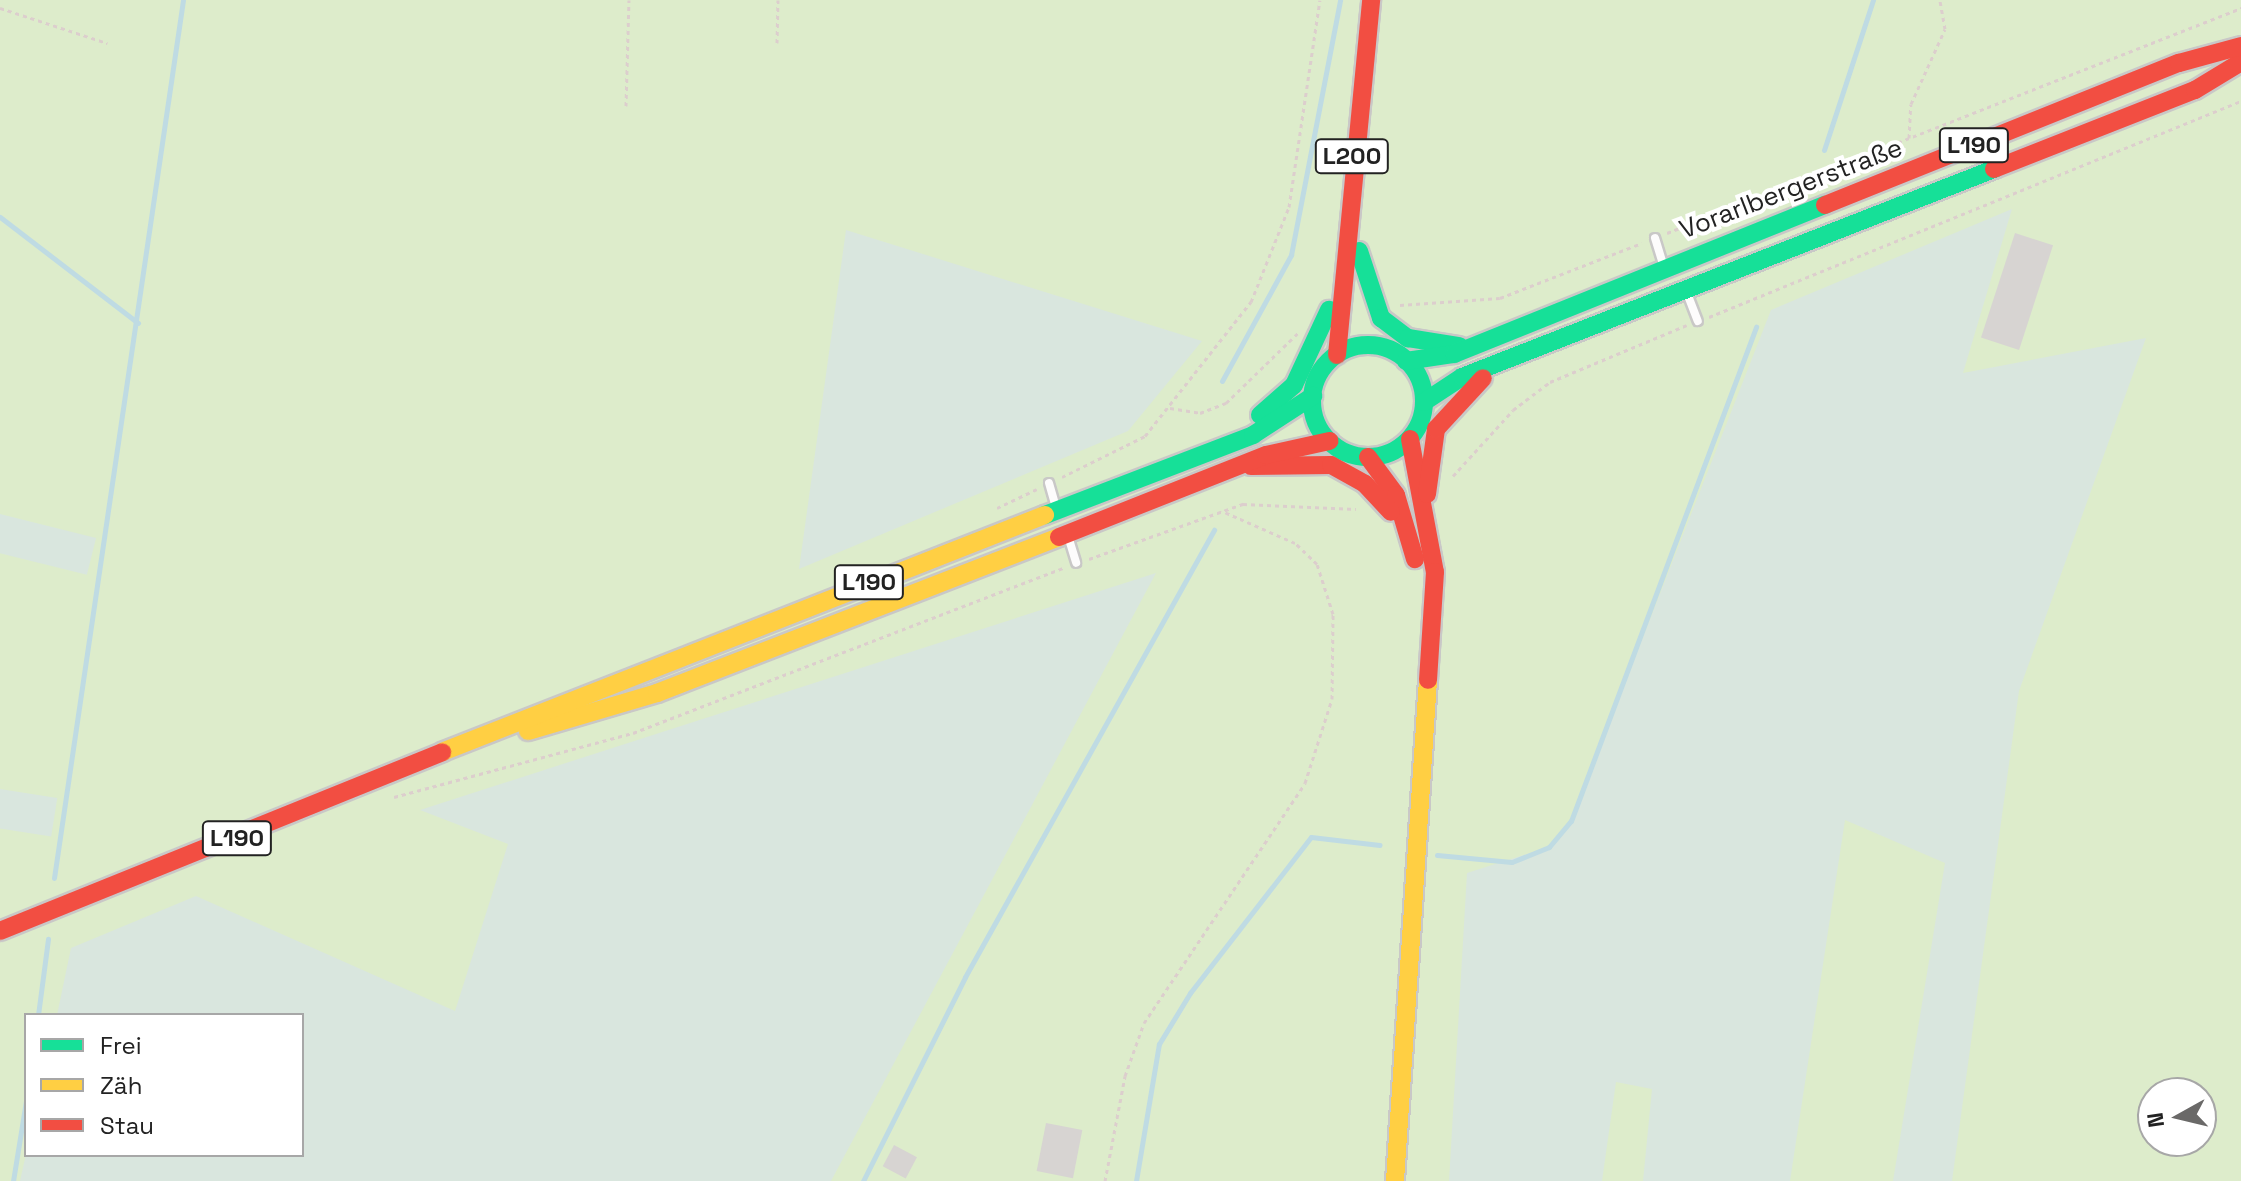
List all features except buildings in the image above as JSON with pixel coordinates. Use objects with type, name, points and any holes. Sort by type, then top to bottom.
[{"type":"main road","name":"L200","points":[[1337,355],[1348,283],[1348,218],[1371,0]]},
{"type":"main road","name":"Vorarlbergerstraße","points":[[1406,361],[1441,359],[1463,347],[1664,267],[2241,46]]},
{"type":"main road","name":"L190","points":[[1424,402],[1462,377],[1488,373],[2195,90],[2241,62]]},
{"type":"main road","points":[[1348,218],[1381,318],[1408,338],[1463,347]]},
{"type":"main road","points":[[1232,438],[1294,385],[1320,342],[1336,240],[1348,218]]},
{"type":"main road","name":"L200","points":[[1348,283],[1363,327],[1383,346]]},
{"type":"main road","points":[[1337,355],[1383,346],[1406,361],[1424,402],[1410,439],[1435,572],[1433,644],[1395,1181]]},
{"type":"main road","name":"L190","points":[[0,931],[474,744],[1232,438],[1269,428],[1313,396],[1337,355]]},
{"type":"main road","points":[[1424,506],[1436,429],[1488,373]]},
{"type":"main road","points":[[1313,396],[1329,441],[1368,457],[1396,495],[1414,548],[1412,690],[1375,1181]]},
{"type":"main road","points":[[1368,457],[1410,439]]},
{"type":"main road","name":"L190","points":[[474,744],[657,693],[1251,466],[1279,450],[1329,441]]},
{"type":"main road","points":[[1251,466],[1312,463],[1348,472],[1389,509],[1414,548]]},
{"type":"main road","name":"L190","points":[[1068,536],[1074,518],[1119,500],[1134,477]]},
{"type":"lane","points":[[1650,308],[1664,267],[1655,238]]},
{"type":"lane","points":[[1687,293],[1698,321]]},
{"type":"lane","points":[[1049,483],[1056,508]]},
{"type":"lane","points":[[1068,536],[1076,563]]},
{"type":"path","points":[[626,106],[629,0]]},
{"type":"path","points":[[777,43],[778,0]]},
{"type":"path","points":[[1307,325],[1226,403],[1200,413],[1169,407],[1251,302],[1281,242],[1320,0]]},
{"type":"path","points":[[1909,138],[1911,104],[1945,29],[1940,0]]},
{"type":"path","points":[[0,8],[107,43]]},
{"type":"path","points":[[1385,304],[1500,298],[2241,8]]},
{"type":"path","points":[[1447,481],[1550,382],[2241,101]]},
{"type":"path","points":[[387,799],[633,733],[1076,563],[1222,511],[1265,502],[1369,509]]},
{"type":"path","points":[[1105,1181],[1125,1076],[1144,1023],[1305,783],[1332,699],[1333,614],[1317,564],[1295,543],[1222,511]]},
{"type":"green space","points":[[0,0],[2241,0],[2241,1181],[0,1181]]},
{"type":"shaded area","points":[[2012,209],[1963,373],[2146,338],[2019,691],[1952,1181],[1893,1181],[1945,863],[1845,820],[1790,1181],[1643,1181],[1652,1089],[1616,1082],[1602,1181],[1449,1181],[1467,873],[1549,847],[1571,821],[1771,310]]},
{"type":"shaded area","points":[[846,230],[1202,341],[1128,431],[799,569]]},
{"type":"shaded area","points":[[0,514],[96,538],[87,575],[0,553]]},
{"type":"shaded area","points":[[1156,573],[831,1181],[20,1181],[25,1157],[304,1157],[304,1013],[57,1013],[71,948],[196,896],[455,1011],[508,844],[420,810]]},
{"type":"shaded area","points":[[0,789],[57,798],[51,837],[0,828]]},
{"type":"waterway","points":[[54,878],[183,0]]},
{"type":"waterway","points":[[1222,381],[1291,255],[1340,0]]},
{"type":"waterway","points":[[1824,150],[1873,0]]},
{"type":"waterway","points":[[0,217],[138,323]]},
{"type":"waterway","points":[[1437,855],[1512,862],[1549,847],[1571,821],[1756,327]]},
{"type":"waterway","points":[[863,1181],[965,977],[1214,530]]},
{"type":"waterway","points":[[1136,1181],[1159,1044],[1190,993],[1311,837],[1380,845]]},
{"type":"waterway","points":[[38,1013],[48,939]]},
{"type":"waterway","points":[[13,1181],[24,1113]]},
{"type":"traffic: fast","points":[[1424,402],[1462,377],[1994,169]]},
{"type":"traffic: fast","points":[[1406,361],[1454,354],[1825,205]]},
{"type":"traffic: fast","points":[[1359,251],[1381,318],[1408,338],[1459,346]]},
{"type":"traffic: fast","points":[[1260,415],[1294,385],[1329,310]]},
{"type":"traffic: fast","points":[[1368,345],[1389,349],[1407,362],[1420,380],[1424,401],[1420,422],[1407,440],[1389,453],[1368,457],[1347,453],[1329,440],[1316,422],[1312,401],[1316,380],[1329,362],[1347,349],[1368,345]]},
{"type":"traffic: fast","points":[[1045,515],[1253,435],[1313,396]]},
{"type":"traffic: slow","points":[[442,752],[1045,515]]},
{"type":"traffic: slow","points":[[528,731],[657,693],[1059,537]]},
{"type":"traffic: slow","points":[[1395,1181],[1428,680]]},
{"type":"traffic: jam","points":[[1337,355],[1371,0]]},
{"type":"traffic: jam","points":[[1825,205],[2179,63],[2241,46]]},
{"type":"traffic: jam","points":[[1994,169],[2195,90],[2241,62]]},
{"type":"traffic: jam","points":[[1427,494],[1436,429],[1483,378]]},
{"type":"traffic: jam","points":[[1410,439],[1435,572],[1428,680]]},
{"type":"traffic: jam","points":[[1059,537],[1266,455],[1329,441]]},
{"type":"traffic: jam","points":[[1368,457],[1396,495],[1415,559]]},
{"type":"traffic: jam","points":[[1251,466],[1331,465],[1365,484],[1391,512]]},
{"type":"traffic: jam","points":[[0,931],[442,752]]}]
